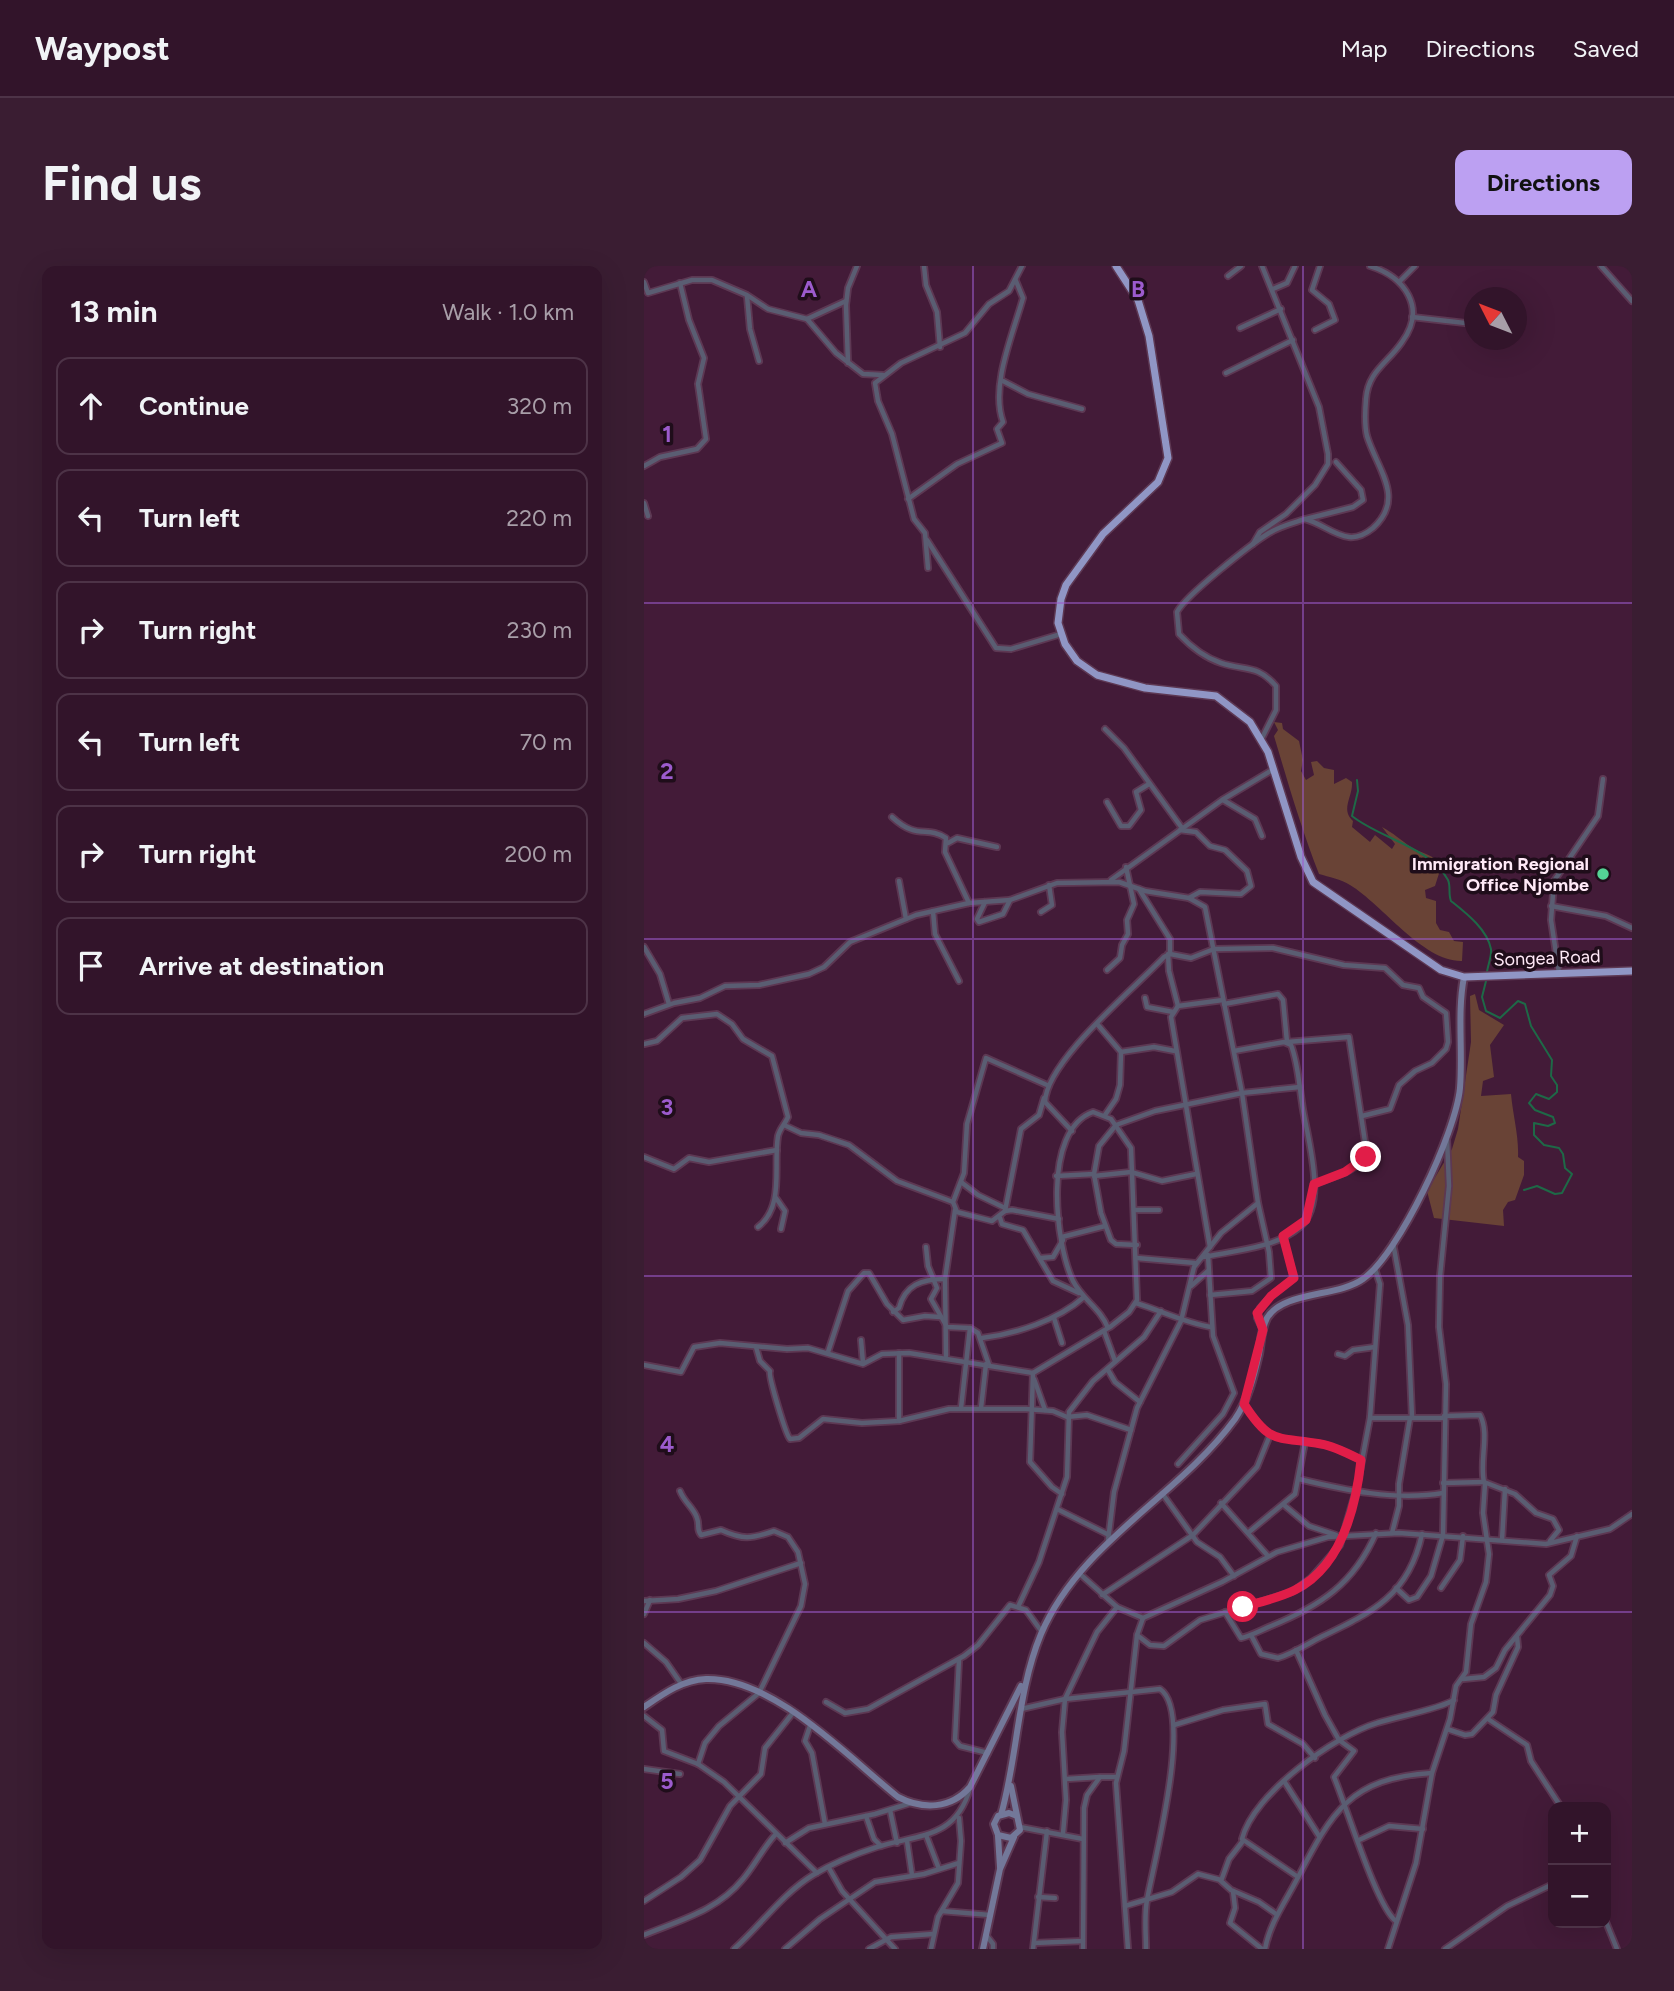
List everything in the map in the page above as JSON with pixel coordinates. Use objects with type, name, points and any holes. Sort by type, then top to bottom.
[{"type":"highway","points":[[1116,266],[1138,300],[1149,335],[1166,430],[1168,458],[1165,471],[1150,492],[1103,534],[1074,572],[1060,600],[1058,623],[1061,634],[1077,661],[1097,675],[1145,688],[1216,696],[1250,722],[1262,738],[1301,857],[1317,887],[1441,970],[1464,977]]},
{"type":"highway","name":"Songea Road","points":[[1464,977],[1632,971]]},
{"type":"main road","points":[[644,1707],[673,1687],[705,1679],[740,1683],[759,1692],[810,1726],[898,1797],[911,1803],[941,1805],[957,1799],[970,1787],[1025,1678],[1042,1632],[1080,1574],[1108,1538],[1162,1492],[1221,1435],[1244,1404],[1268,1318],[1282,1306],[1341,1291],[1363,1280],[1375,1269],[1393,1243],[1447,1139],[1460,1089],[1464,977]]},
{"type":"main road","points":[[1000,1868],[995,1824],[1010,1784],[1025,1678]]},
{"type":"main road","points":[[983,1949],[1000,1868],[1020,1827],[1010,1784]]},
{"type":"main road","points":[[1000,1815],[1009,1813],[1017,1816]]},
{"type":"main road","points":[[998,1835],[1005,1839],[1014,1837]]},
{"type":"street","points":[[848,364],[845,344],[846,301],[858,266]]},
{"type":"street","points":[[925,266],[923,272],[937,312],[940,347]]},
{"type":"street","points":[[1022,266],[1009,291],[989,304],[975,325],[940,347],[901,363],[884,375],[875,388],[892,434],[914,519],[996,648],[1011,649],[1061,634]]},
{"type":"street","points":[[1230,266],[1234,271]]},
{"type":"street","points":[[1228,276],[1241,266]]},
{"type":"street","points":[[1253,545],[1260,532],[1291,511],[1315,485],[1328,464],[1319,407],[1262,266]]},
{"type":"street","points":[[1273,289],[1287,283],[1295,266]]},
{"type":"street","points":[[1315,330],[1335,320],[1329,304],[1312,290],[1320,266]]},
{"type":"street","points":[[1305,519],[1344,536],[1356,537],[1374,527],[1387,510],[1390,494],[1367,434],[1366,397],[1371,378],[1404,341],[1412,317],[1410,297],[1400,281],[1370,266]]},
{"type":"street","points":[[1400,281],[1415,266]]},
{"type":"street","points":[[1601,266],[1632,301]]},
{"type":"street","points":[[644,282],[648,293],[680,283],[707,279],[747,295],[768,309],[807,319],[822,339],[848,364],[864,375],[884,375]]},
{"type":"street","points":[[908,499],[957,464],[1002,443],[997,429],[1003,422],[998,406],[1013,324],[1023,298],[1015,280]]},
{"type":"street","points":[[644,466],[660,457],[696,449],[706,439],[698,384],[705,358],[689,320],[680,283]]},
{"type":"street","points":[[747,295],[750,329],[759,361]]},
{"type":"street","points":[[807,319],[846,301]]},
{"type":"street","points":[[1240,328],[1281,309]]},
{"type":"street","points":[[1412,317],[1464,323]]},
{"type":"street","points":[[1226,373],[1293,340]]},
{"type":"street","points":[[1003,381],[1028,394],[1082,409]]},
{"type":"street","points":[[1262,738],[1276,710],[1276,686],[1257,669],[1222,663],[1198,652],[1179,634],[1176,620],[1184,603],[1268,533],[1305,519],[1353,507],[1363,500],[1361,490],[1336,462]]},
{"type":"street","points":[[644,503],[648,516]]},
{"type":"street","points":[[926,540],[928,568]]},
{"type":"street","points":[[1105,729],[1124,748],[1181,829],[1196,832],[1210,846],[1225,850],[1247,871],[1251,886],[1241,894],[1200,892],[1189,898]]},
{"type":"street","points":[[1110,881],[1222,800],[1274,769]]},
{"type":"street","points":[[1559,973],[1551,906],[1558,873],[1598,816],[1603,779]]},
{"type":"street","points":[[1107,802],[1121,826],[1129,826],[1141,810],[1136,792],[1149,784]]},
{"type":"street","points":[[1222,800],[1255,818],[1262,836]]},
{"type":"street","points":[[892,817],[911,832],[940,835],[948,843]]},
{"type":"street","points":[[969,903],[945,852],[948,843],[957,838],[997,847]]},
{"type":"street","points":[[1107,970],[1118,961],[1128,934],[1127,920],[1134,904],[1126,867]]},
{"type":"street","points":[[899,881],[906,919]]},
{"type":"street","points":[[644,1014],[669,1004],[700,998],[729,985],[759,985],[809,974],[824,967],[850,942],[906,919],[969,903],[1010,900],[1049,885],[1110,881],[1189,898],[1202,904],[1209,913],[1242,1093],[1258,1203],[1267,1242],[1270,1278],[1252,1291],[1210,1295]]},
{"type":"street","points":[[1041,912],[1052,905],[1049,885]]},
{"type":"street","points":[[1139,889],[1171,939],[1169,954],[1178,1006]]},
{"type":"street","points":[[985,901],[977,919],[979,922],[1004,914],[1010,900]]},
{"type":"street","points":[[1551,906],[1606,916],[1632,928]]},
{"type":"street","points":[[933,911],[935,934],[959,981]]},
{"type":"street","points":[[644,947],[660,974],[669,1004]]},
{"type":"street","points":[[1169,954],[1185,958],[1214,948],[1273,948],[1344,965],[1385,968],[1403,985],[1419,988],[1423,997],[1446,1013],[1448,1042],[1443,1052],[1399,1085],[1390,1109],[1362,1116]]},
{"type":"street","points":[[955,1210],[992,1221],[1000,1217],[1005,1209],[1021,1129],[1039,1115],[1047,1085],[1069,1052],[1169,954]]},
{"type":"street","points":[[1178,1464],[1225,1413],[1234,1393],[1218,1356],[1211,1327],[1207,1253],[1186,1105],[1175,1051],[1173,1012],[1178,1006],[1278,994],[1283,1000],[1287,1042],[1294,1053],[1314,1184],[1306,1220],[1283,1236],[1267,1242],[1207,1253]]},
{"type":"street","points":[[1145,998],[1147,1007],[1173,1012]]},
{"type":"street","points":[[644,1044],[657,1041],[682,1018],[704,1013],[722,1016],[743,1039],[766,1051],[774,1060],[788,1111],[780,1129],[776,1150],[776,1197],[771,1213],[758,1227]]},
{"type":"street","points":[[1098,1025],[1121,1052]]},
{"type":"street","points":[[1234,1051],[1287,1042],[1349,1037],[1367,1152],[1365,1159],[1345,1172],[1314,1184]]},
{"type":"street","points":[[1121,1052],[1154,1047],[1175,1051]]},
{"type":"street","points":[[1105,1115],[1117,1096],[1121,1078],[1118,1063],[1121,1052]]},
{"type":"street","points":[[946,1356],[945,1279],[955,1210],[953,1202],[961,1182],[967,1124],[986,1058],[1047,1085]]},
{"type":"street","points":[[1137,1245],[1112,1242],[1105,1226],[1094,1175],[1099,1146],[1116,1125],[1137,1115],[1242,1093],[1300,1087]]},
{"type":"street","points":[[1045,1095],[1048,1108],[1072,1132]]},
{"type":"street","points":[[644,1365],[681,1371],[694,1347],[720,1343],[808,1348],[863,1364],[882,1354],[946,1356],[1032,1374],[1106,1329],[1136,1303],[1137,1245],[1130,1141],[1105,1115],[1089,1113],[1072,1132],[1060,1156],[1056,1176],[1059,1220],[1068,1268],[1082,1295],[1103,1318],[1106,1329],[1115,1362]]},
{"type":"street","points":[[784,1125],[801,1133],[819,1135],[849,1145],[897,1181],[953,1202]]},
{"type":"street","points":[[1396,1588],[1409,1600],[1417,1597],[1434,1571],[1443,1535],[1446,1371],[1439,1327],[1440,1276],[1449,1186],[1447,1139]]},
{"type":"street","points":[[644,1157],[674,1169],[689,1158],[709,1161],[776,1150]]},
{"type":"street","points":[[1056,1176],[1131,1172],[1161,1181],[1196,1174]]},
{"type":"street","points":[[961,1182],[978,1195],[1005,1209],[1059,1220]]},
{"type":"street","points":[[776,1197],[785,1211],[781,1229]]},
{"type":"street","points":[[1057,1509],[1108,1538],[1114,1492],[1131,1430],[1140,1402],[1181,1321],[1196,1263],[1221,1233],[1258,1203]]},
{"type":"street","points":[[1135,1210],[1159,1210]]},
{"type":"street","points":[[1000,1217],[1002,1224],[1023,1230],[1055,1283],[1082,1295]]},
{"type":"street","points":[[1041,1258],[1053,1257],[1062,1239],[1105,1226]]},
{"type":"street","points":[[1263,1330],[1257,1318],[1260,1308],[1294,1278],[1283,1236]]},
{"type":"street","points":[[1392,1533],[1399,1506],[1398,1493],[1411,1418],[1407,1321],[1393,1243]]},
{"type":"street","points":[[926,1247],[926,1261],[937,1288],[931,1302],[947,1327]]},
{"type":"street","points":[[1137,1258],[1196,1263]]},
{"type":"street","points":[[1137,1635],[1148,1644],[1164,1646],[1197,1622],[1302,1586],[1337,1549],[1356,1492],[1370,1418],[1380,1284],[1375,1269]]},
{"type":"street","points":[[1189,1287],[1208,1271]]},
{"type":"street","points":[[828,1352],[848,1291],[864,1273],[869,1273],[874,1279],[893,1312],[908,1320],[925,1316],[940,1317]]},
{"type":"street","points":[[893,1312],[898,1308],[901,1296],[908,1288],[934,1279],[945,1279]]},
{"type":"street","points":[[982,1338],[1018,1332],[1062,1315],[1082,1295]]},
{"type":"street","points":[[1136,1303],[1181,1321],[1211,1327]]},
{"type":"street","points":[[1018,1607],[1038,1564],[1069,1467],[1067,1417],[1079,1396],[1144,1337],[1161,1311]]},
{"type":"street","points":[[1054,1318],[1062,1343]]},
{"type":"street","points":[[947,1327],[970,1328],[982,1338],[988,1364],[981,1408]]},
{"type":"street","points":[[961,1408],[970,1328]]},
{"type":"street","points":[[861,1340],[863,1364]]},
{"type":"street","points":[[756,1347],[761,1361],[770,1371],[768,1379],[790,1439],[799,1438],[823,1419],[862,1423],[899,1421],[961,1408],[1045,1410],[1067,1417],[1087,1415],[1131,1430]]},
{"type":"street","points":[[1338,1354],[1345,1356],[1351,1351],[1375,1347]]},
{"type":"street","points":[[899,1353],[899,1421]]},
{"type":"street","points":[[1108,1369],[1115,1382],[1140,1402]]},
{"type":"street","points":[[1032,1374],[1033,1410],[1028,1428],[1030,1463],[1062,1494]]},
{"type":"street","points":[[1032,1374],[1045,1410]]},
{"type":"street","points":[[1244,1404],[1256,1423],[1270,1435],[1286,1441],[1331,1446],[1361,1460]]},
{"type":"street","points":[[1370,1418],[1477,1414],[1482,1417],[1485,1483],[1483,1506],[1488,1538],[1486,1582],[1471,1624],[1469,1654],[1463,1679],[1456,1686],[1447,1729],[1432,1773],[1416,1863],[1388,1949]]},
{"type":"street","points":[[1102,1594],[1192,1536],[1257,1467],[1270,1435]]},
{"type":"street","points":[[1249,1532],[1295,1494],[1305,1442]]},
{"type":"street","points":[[1299,1479],[1356,1492],[1422,1496],[1443,1493]]},
{"type":"street","points":[[1443,1483],[1485,1483],[1516,1494],[1536,1513],[1557,1522],[1558,1534],[1546,1544]]},
{"type":"street","points":[[1502,1540],[1505,1489]]},
{"type":"street","points":[[680,1490],[684,1502],[696,1514],[698,1534],[721,1530],[733,1536],[754,1539],[777,1532],[792,1541],[801,1563],[805,1584],[801,1606],[759,1692],[719,1726],[705,1743],[698,1764]]},
{"type":"street","points":[[1162,1492],[1200,1546],[1220,1557],[1234,1576]]},
{"type":"street","points":[[1221,1503],[1268,1556]]},
{"type":"street","points":[[1284,1504],[1309,1526],[1337,1535]]},
{"type":"street","points":[[1128,1949],[1117,1777],[1124,1751],[1128,1693],[1137,1635],[1143,1618],[1234,1576],[1268,1556],[1337,1535],[1422,1534],[1546,1544],[1610,1529],[1632,1514]]},
{"type":"street","points":[[1225,1612],[1239,1638],[1300,1615],[1328,1597],[1362,1558],[1376,1533]]},
{"type":"street","points":[[1251,1635],[1257,1650],[1267,1657],[1278,1658],[1364,1618],[1396,1588],[1413,1565],[1422,1534]]},
{"type":"street","points":[[1441,1588],[1460,1560],[1463,1536]]},
{"type":"street","points":[[1463,1679],[1489,1674],[1550,1595],[1553,1586],[1549,1575],[1571,1556],[1577,1536]]},
{"type":"street","points":[[644,1614],[647,1601],[678,1599],[744,1584],[801,1563]]},
{"type":"street","points":[[1080,1574],[1117,1607],[1143,1618]]},
{"type":"street","points":[[826,1702],[845,1713],[860,1713],[959,1660],[978,1645],[1007,1606],[1026,1610],[1042,1632]]},
{"type":"street","points":[[1063,1833],[1066,1779],[1062,1732],[1065,1699],[1097,1632],[1117,1607]]},
{"type":"street","points":[[1447,1729],[1469,1735],[1488,1719],[1495,1708],[1496,1695],[1518,1647],[1517,1637]]},
{"type":"street","points":[[644,1643],[666,1662],[682,1685]]},
{"type":"street","points":[[1296,1650],[1339,1740],[1350,1746],[1354,1752],[1334,1776],[1387,1913],[1396,1921]]},
{"type":"street","points":[[959,1660],[955,1741],[960,1746],[988,1754]]},
{"type":"street","points":[[1020,1709],[1065,1699],[1161,1689],[1168,1699],[1174,1725],[1173,1766],[1147,1899],[1146,1949]]},
{"type":"street","points":[[1222,1881],[1229,1859],[1243,1841],[1250,1820],[1283,1781],[1339,1740],[1374,1724],[1454,1700]]},
{"type":"street","points":[[1174,1725],[1223,1710],[1265,1704],[1267,1723],[1305,1745],[1315,1758]]},
{"type":"street","points":[[644,1901],[681,1877],[700,1860],[730,1806],[761,1774],[767,1744],[793,1714]]},
{"type":"street","points":[[644,1716],[662,1730],[664,1751],[698,1764],[740,1798],[817,1873]]},
{"type":"street","points":[[1488,1719],[1527,1745],[1531,1762],[1558,1802]]},
{"type":"street","points":[[810,1726],[805,1739],[812,1754],[825,1824]]},
{"type":"street","points":[[644,1769],[680,1774]]},
{"type":"street","points":[[1233,1892],[1235,1909],[1230,1923],[1263,1949],[1276,1914],[1319,1836],[1343,1803],[1365,1789],[1398,1778],[1432,1773]]},
{"type":"street","points":[[1083,1949],[1085,1799],[1100,1777]]},
{"type":"street","points":[[1066,1779],[1117,1777]]},
{"type":"street","points":[[1283,1781],[1319,1836]]},
{"type":"street","points":[[931,1949],[933,1934],[942,1911],[957,1887],[960,1863],[959,1817],[970,1787]]},
{"type":"street","points":[[785,1843],[798,1832],[911,1803]]},
{"type":"street","points":[[890,1810],[897,1843]]},
{"type":"street","points":[[865,1816],[872,1825],[874,1839],[881,1846]]},
{"type":"street","points":[[734,1949],[768,1914],[817,1873],[881,1846],[926,1835],[959,1817]]},
{"type":"street","points":[[1359,1840],[1389,1826],[1423,1829]]},
{"type":"street","points":[[1020,1827],[1063,1833],[1083,1839]]},
{"type":"street","points":[[1047,1831],[1033,1946],[1083,1941]]},
{"type":"street","points":[[644,1935],[693,1916],[721,1901],[744,1878],[775,1835]]},
{"type":"street","points":[[926,1835],[939,1869]]},
{"type":"street","points":[[907,1841],[912,1875]]},
{"type":"street","points":[[1243,1841],[1298,1877]]},
{"type":"street","points":[[785,1949],[875,1882],[960,1863]]},
{"type":"street","points":[[829,1868],[849,1900],[895,1949]]},
{"type":"street","points":[[1125,1906],[1172,1892],[1198,1874],[1222,1881],[1233,1892],[1259,1902],[1276,1914]]},
{"type":"street","points":[[1446,1949],[1507,1906],[1548,1886]]},
{"type":"street","points":[[1038,1898],[1055,1898]]},
{"type":"street","points":[[942,1911],[990,1915]]},
{"type":"street","points":[[1608,1928],[1617,1949]]},
{"type":"street","points":[[869,1949],[886,1939],[911,1934],[933,1934]]},
{"type":"street","points":[[986,1935],[993,1944],[993,1949]]},
{"type":"street","points":[[742,1941],[746,1949]]},
{"type":"shaded area","points":[[1274,722],[1282,723],[1283,729],[1299,741],[1303,760],[1301,771],[1306,780],[1314,775],[1311,762],[1317,761],[1324,768],[1334,770],[1334,784],[1346,778],[1352,782],[1347,807],[1353,821],[1352,827],[1370,842],[1375,835],[1392,849],[1395,844],[1382,827],[1442,864],[1435,886],[1425,890],[1426,898],[1436,901],[1436,923],[1440,930],[1449,932],[1454,941],[1463,942],[1462,961],[1447,959],[1418,943],[1363,894],[1339,880],[1319,874],[1274,736],[1278,730]]},
{"type":"shaded area","points":[[1475,994],[1479,1010],[1504,1025],[1490,1045],[1494,1077],[1483,1081],[1481,1096],[1511,1094],[1518,1157],[1524,1161],[1524,1175],[1515,1200],[1508,1202],[1503,1210],[1504,1226],[1434,1218],[1427,1191],[1452,1149],[1458,1129],[1471,1042],[1470,996]]},
{"type":"waterway","points":[[1357,780],[1358,791],[1352,816],[1417,851],[1440,869],[1448,880],[1451,901],[1475,922],[1489,942],[1491,951],[1487,972]]},
{"type":"waterway","points":[[1487,977],[1482,997],[1486,1011],[1500,1018],[1518,1001],[1525,1004],[1531,1026],[1552,1060],[1551,1076],[1557,1085],[1557,1092],[1549,1099],[1536,1094],[1529,1103],[1535,1110],[1553,1117],[1555,1123],[1548,1126],[1534,1123],[1534,1135],[1544,1145],[1559,1148],[1563,1154],[1565,1168],[1572,1174],[1562,1193],[1555,1194],[1537,1186],[1524,1190]]},
{"type":"place","name":"Immigration Regional Office Njombe","points":[[1603,874]]},
{"type":"route","points":[[1243,1607],[1292,1591],[1311,1578],[1341,1543],[1357,1487],[1361,1460],[1326,1445],[1286,1441],[1271,1436],[1256,1423],[1244,1404],[1259,1355],[1263,1330],[1257,1313],[1271,1296],[1294,1278],[1283,1236],[1306,1220],[1314,1184],[1345,1172],[1363,1162],[1366,1157]]}]
